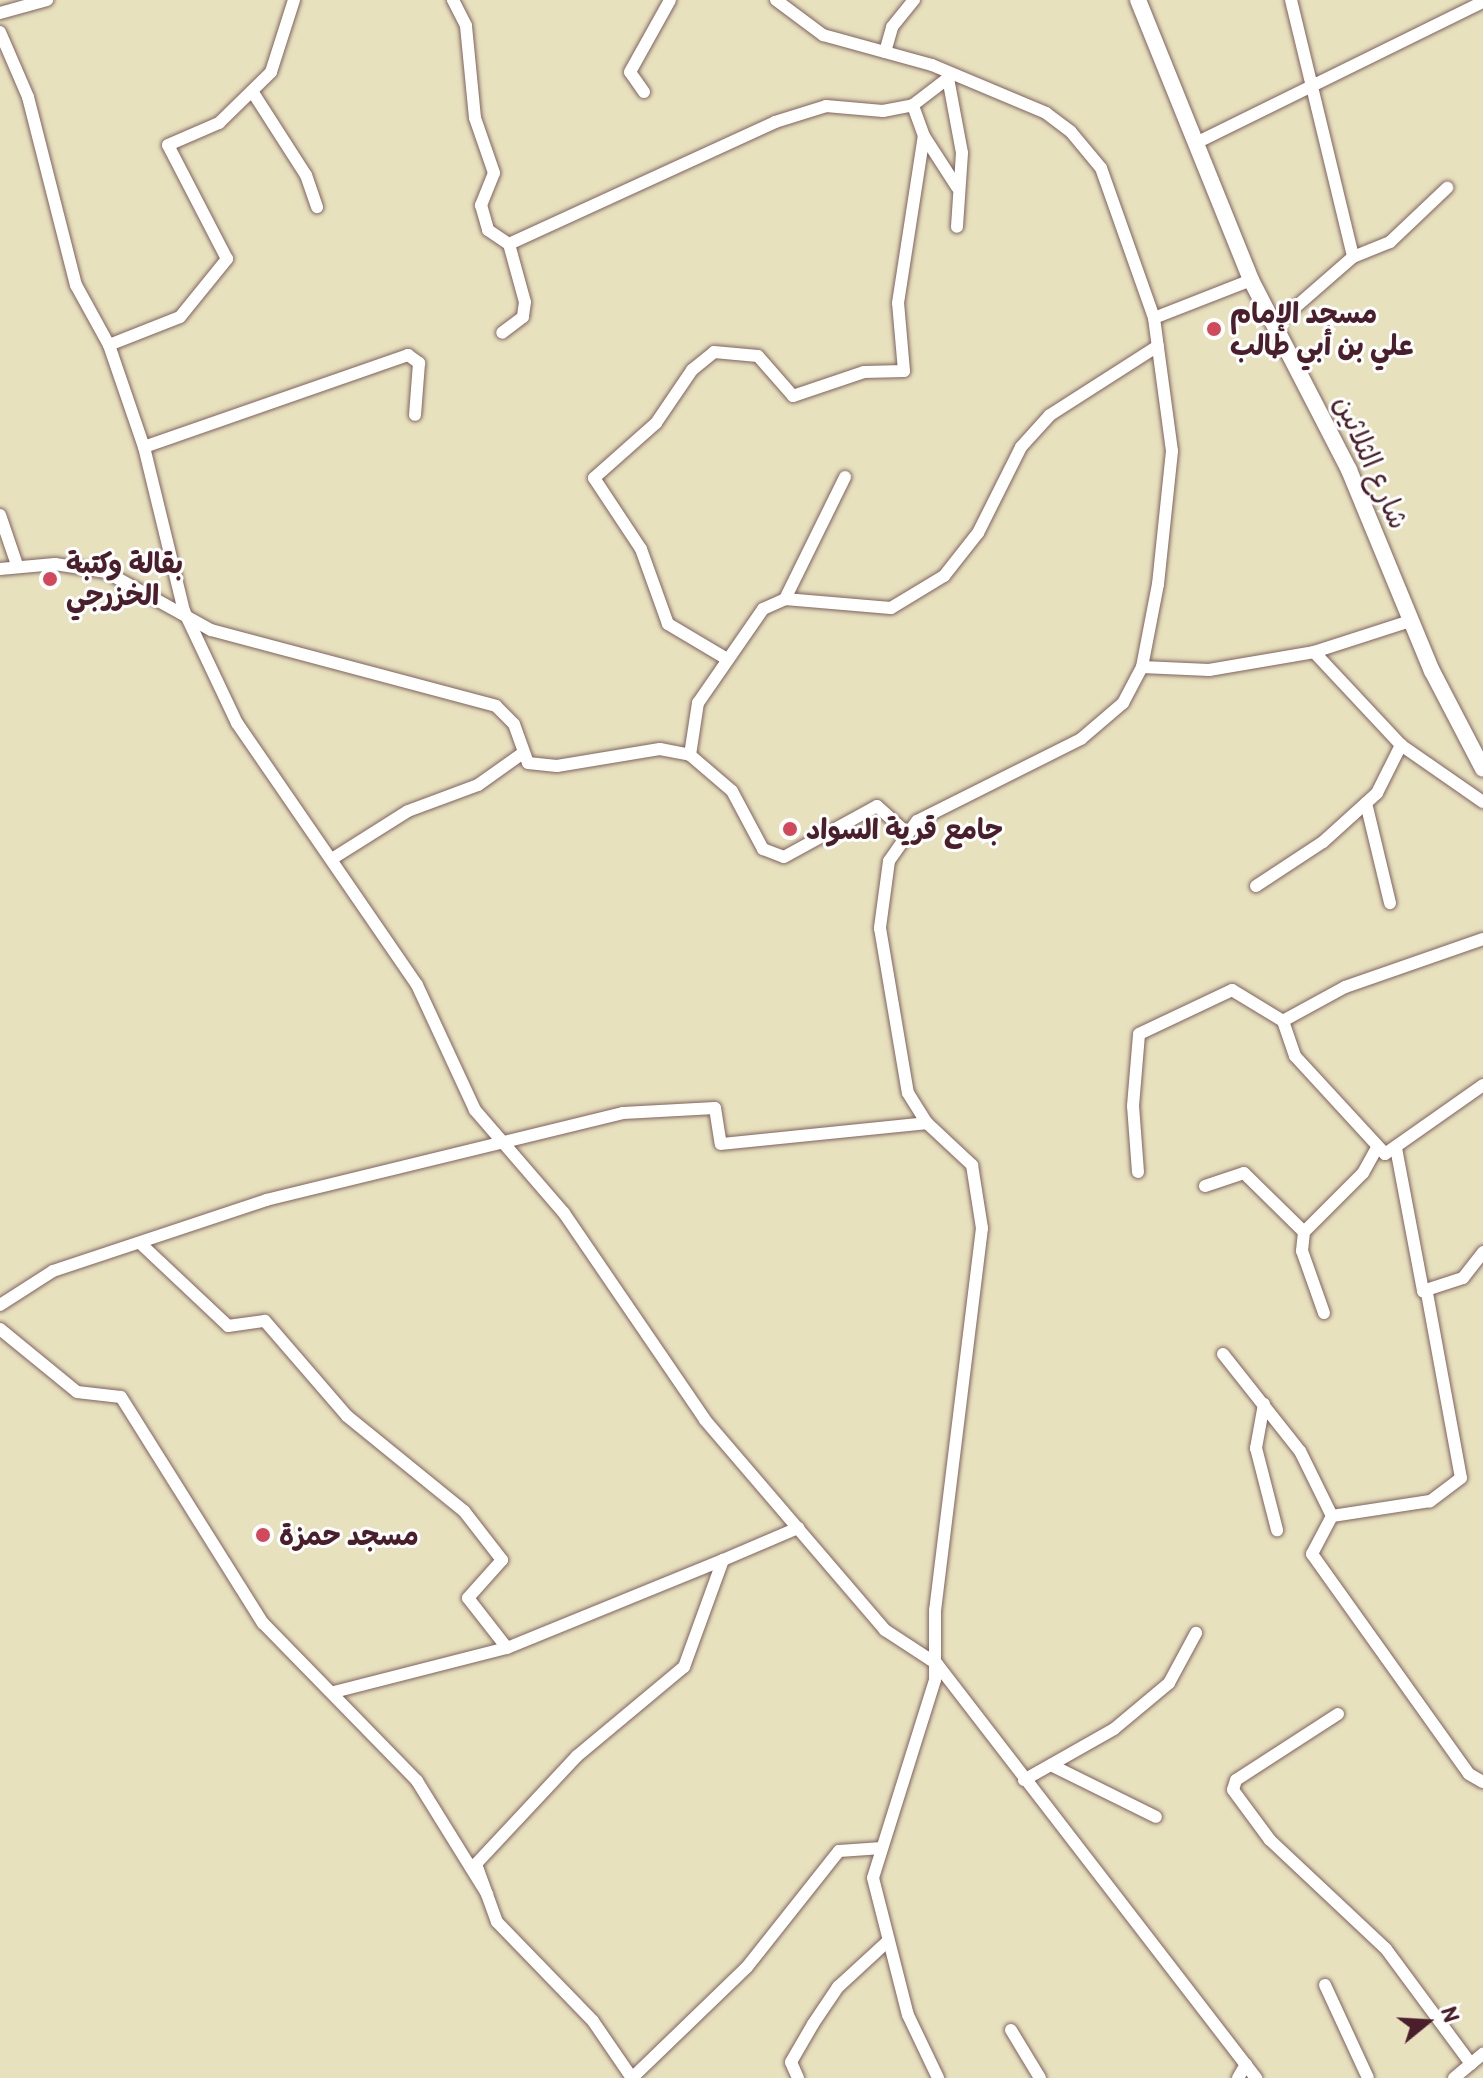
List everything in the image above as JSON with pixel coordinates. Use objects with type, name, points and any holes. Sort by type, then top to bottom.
[{"type":"street","points":[[0,13],[47,0]]},
{"type":"street","points":[[109,345],[180,317],[227,259],[168,145],[219,123],[271,72],[294,0]]},
{"type":"street","points":[[453,0],[466,26],[475,118],[494,173],[481,205],[488,230],[509,244],[525,302],[523,317],[502,333]]},
{"type":"street","points":[[644,92],[630,72],[670,0]]},
{"type":"street","points":[[776,0],[823,35],[885,52],[948,78],[1008,95],[1071,132],[1101,168],[1154,318],[1172,451],[1142,667],[1123,703],[1081,739],[1009,771],[906,832],[889,861],[880,928],[908,1093],[927,1123],[972,1165],[982,1228],[935,1610],[937,1664],[873,1878],[908,2015],[938,2078]]},
{"type":"street","points":[[885,52],[892,27],[914,0]]},
{"type":"street","name":"شارع الثلاثين","points":[[1138,0],[1251,280],[1349,470],[1410,621],[1483,769]]},
{"type":"street","points":[[1291,0],[1353,257]]},
{"type":"street","points":[[1196,143],[1310,84],[1483,2]]},
{"type":"street","points":[[0,32],[28,97],[76,285],[109,345],[144,447],[184,611],[237,723],[335,857],[417,985],[475,1110],[564,1213],[705,1420],[885,1630],[937,1664],[1256,2078]]},
{"type":"street","points":[[509,244],[775,122],[826,106],[883,111],[913,105],[948,78]]},
{"type":"street","points":[[948,78],[962,153],[957,187],[957,227]]},
{"type":"street","points":[[252,91],[306,175],[317,207]]},
{"type":"street","points":[[913,105],[924,136],[957,187]]},
{"type":"street","points":[[727,659],[668,624],[641,549],[594,478],[656,423],[692,370],[714,352],[758,356],[793,396],[864,372],[904,371],[898,303],[924,136]]},
{"type":"street","points":[[1275,325],[1353,257],[1390,242],[1447,188]]},
{"type":"street","points":[[1154,318],[1251,280]]},
{"type":"street","points":[[690,755],[698,703],[763,609],[785,599],[891,608],[944,576],[978,533],[1021,447],[1050,415],[1158,346]]},
{"type":"street","points":[[144,447],[408,355],[419,363],[415,415]]},
{"type":"street","points":[[785,599],[845,477]]},
{"type":"street","points":[[0,515],[17,565]]},
{"type":"street","points":[[0,569],[17,565],[106,572],[184,611],[211,630],[321,665],[496,706],[514,724],[528,763],[557,766],[660,749],[690,755],[732,791],[763,849],[774,853],[806,851],[877,806],[906,832]]},
{"type":"street","points":[[1142,667],[1209,670],[1314,652],[1410,621]]},
{"type":"street","points":[[1314,652],[1401,745],[1483,802]]},
{"type":"street","points":[[1256,886],[1366,803],[1401,745]]},
{"type":"street","points":[[335,857],[408,811],[478,785],[523,753]]},
{"type":"street","points":[[1366,803],[1390,903]]},
{"type":"street","points":[[1283,1021],[1345,987],[1483,939]]},
{"type":"street","points":[[1138,1172],[1133,1106],[1139,1034],[1232,990],[1283,1021],[1295,1056],[1376,1150]]},
{"type":"street","points":[[1376,1150],[1396,1148],[1483,1085]]},
{"type":"street","points":[[0,1305],[53,1271],[266,1200],[505,1145],[623,1113],[715,1108],[721,1144],[927,1123]]},
{"type":"street","points":[[1332,1516],[1430,1501],[1461,1478],[1396,1148]]},
{"type":"street","points":[[1324,1313],[1302,1251],[1304,1232],[1363,1173],[1376,1150]]},
{"type":"street","points":[[1205,1186],[1244,1173],[1304,1232]]},
{"type":"street","points":[[140,1243],[228,1326],[265,1321],[347,1416],[464,1511],[502,1560],[468,1598],[507,1648]]},
{"type":"street","points":[[1427,1293],[1463,1278],[1483,1252]]},
{"type":"street","points":[[0,1329],[77,1392],[121,1397],[263,1623],[334,1692],[417,1781],[487,1894]]},
{"type":"street","points":[[1223,1354],[1300,1451],[1332,1516]]},
{"type":"street","points":[[1264,1404],[1256,1448],[1277,1530]]},
{"type":"street","points":[[1332,1516],[1312,1554],[1320,1573],[1469,1774],[1483,1782]]},
{"type":"street","points":[[334,1692],[507,1648],[798,1528]]},
{"type":"street","points":[[723,1560],[684,1667],[577,1756],[476,1864],[497,1922],[593,2021],[632,2078],[747,1967],[839,1851],[882,1848]]},
{"type":"street","points":[[1024,1780],[1114,1729],[1169,1683],[1196,1633]]},
{"type":"street","points":[[1338,1714],[1236,1780],[1233,1790],[1270,1840],[1386,1949],[1471,2064]]},
{"type":"street","points":[[1051,1765],[1156,1817]]},
{"type":"street","points":[[798,2078],[791,2062],[821,2011],[887,1942]]},
{"type":"street","points":[[1325,1985],[1368,2078]]},
{"type":"street","points":[[1011,2030],[1040,2078]]},
{"type":"street","points":[[1454,2078],[1483,2054]]},
{"type":"street","points":[[1238,2078],[1246,2064]]},
{"type":"place","name":"مسجد الإمام علي بن أبي طالب","points":[[1214,329]]},
{"type":"place","name":"بقالة وكتبة الخزرجي","points":[[50,579]]},
{"type":"place","name":"جامع قرية السواد","points":[[790,829]]},
{"type":"place","name":"مسجد حمزة","points":[[263,1535]]}]
